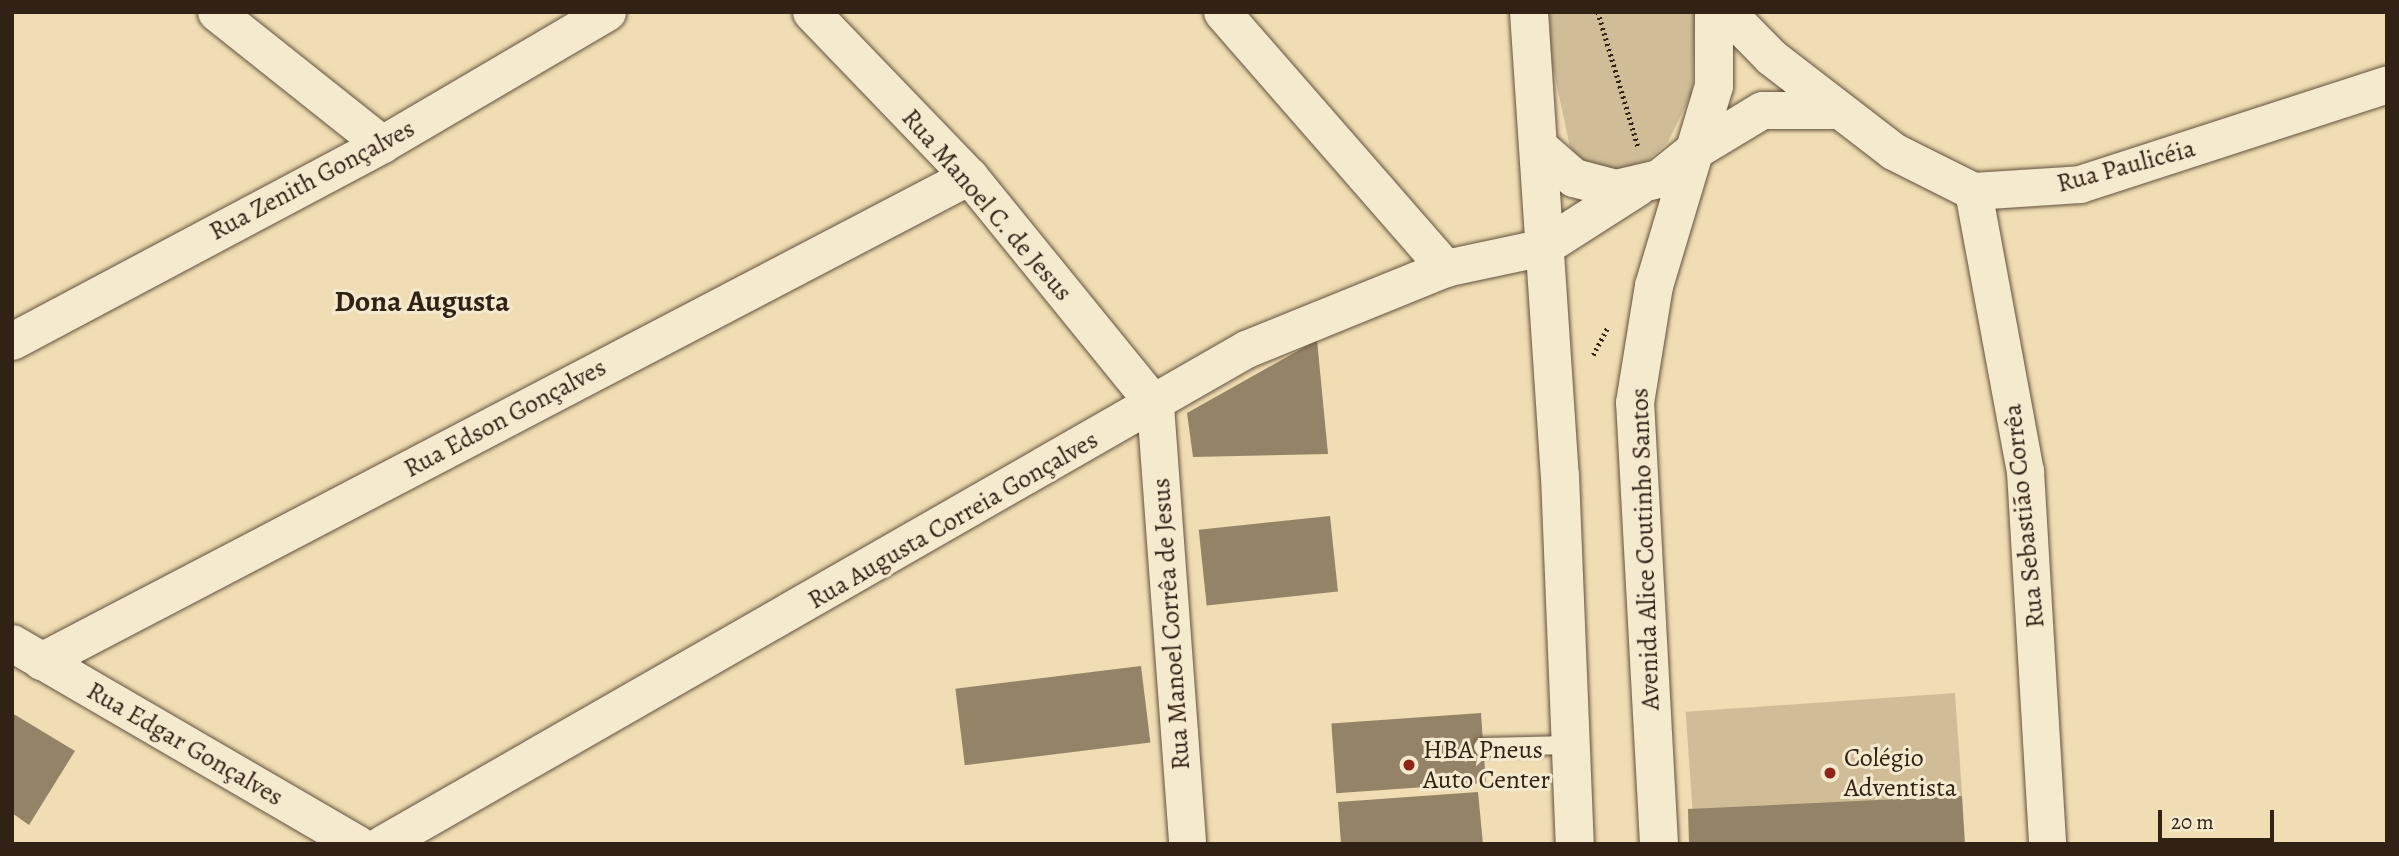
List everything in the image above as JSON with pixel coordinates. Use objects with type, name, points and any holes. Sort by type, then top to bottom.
[{"type":"main road","points":[[1529,12],[1541,149],[1575,844]]},
{"type":"main road","name":"Avenida Alice Coutinho Santos","points":[[1659,844],[1635,403],[1654,286],[1714,86],[1714,12]]},
{"type":"main road","points":[[1541,149],[1574,178],[1638,187]]},
{"type":"main road","points":[[1545,247],[1694,151]]},
{"type":"street","points":[[216,12],[382,144]]},
{"type":"street","name":"Rua Zenith Gonçalves","points":[[12,341],[382,144],[607,12]]},
{"type":"street","name":"Rua Manoel C. de Jesus","points":[[811,12],[969,176],[1155,405]]},
{"type":"street","points":[[1222,12],[1445,268]]},
{"type":"street","name":"Rua Paulicéia","points":[[1727,12],[1837,110],[1926,171],[1973,191],[2080,184],[2387,84]]},
{"type":"street","points":[[1694,151],[1762,110],[1837,110]]},
{"type":"street","name":"Rua Edson Gonçalves","points":[[27,652],[969,176]]},
{"type":"street","name":"Rua Sebastião Corrêa","points":[[1973,191],[2025,471],[2047,844]]},
{"type":"street","name":"Rua Augusta Correia Gonçalves","points":[[382,844],[1155,405],[1246,349],[1445,268],[1545,247]]},
{"type":"street","name":"Rua Manoel Corrêa de Jesus","points":[[1155,405],[1187,844]]},
{"type":"street","name":"Rua Edgar Gonçalves","points":[[27,652],[358,844]]},
{"type":"lane","points":[[1483,747],[1571,745]]},
{"type":"shaded area","points":[[1550,12],[1695,12],[1692,93],[1668,142],[1647,161],[1614,171],[1583,161],[1570,147],[1550,54]]},
{"type":"shaded area","name":"Colégio Adventista","points":[[1955,693],[1962,796],[1693,815],[1686,712]]},
{"type":"building","points":[[1317,340],[1328,454],[1193,457],[1187,413]]},
{"type":"building","points":[[1330,516],[1338,592],[1207,605],[1199,530]]},
{"type":"building","points":[[1141,666],[1150,742],[965,765],[955,689]]},
{"type":"building","points":[[12,713],[75,751],[29,825],[12,813]]},
{"type":"building","name":"HBA Pneus Auto Center","points":[[1481,713],[1486,783],[1336,793],[1331,723]]},
{"type":"building","points":[[1478,792],[1483,844],[1341,844],[1338,802]]},
{"type":"building","points":[[1962,796],[1965,844],[1689,844],[1688,809]]},
{"type":"place","name":"HBA Pneus Auto Center","points":[[1409,765]]},
{"type":"place","name":"Colégio Adventista","points":[[1830,773]]},
{"type":"district","name":"Dona Augusta","points":[[422,301]]}]
